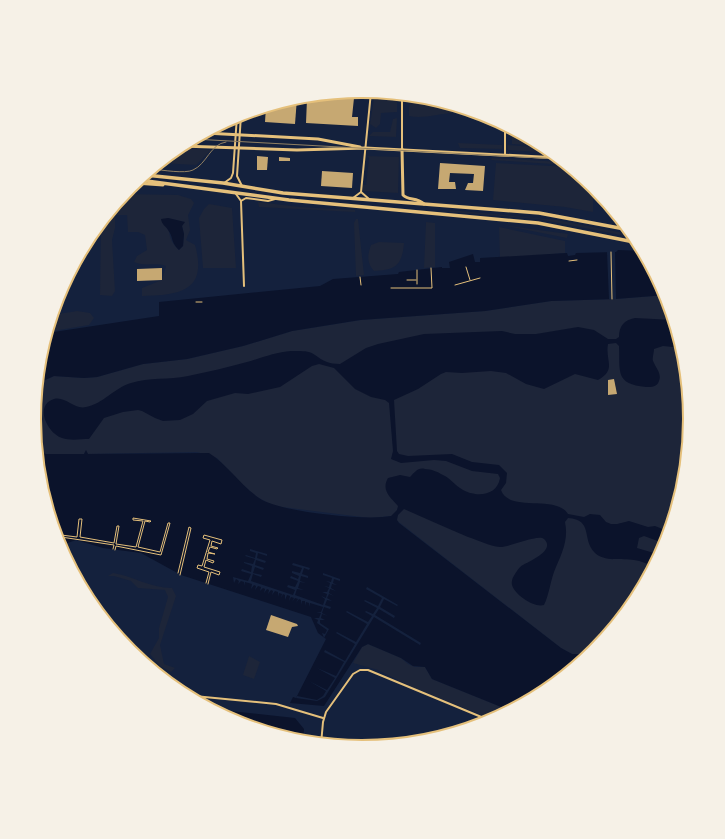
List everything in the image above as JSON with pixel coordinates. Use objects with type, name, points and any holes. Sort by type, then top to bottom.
[{"type":"main road","points":[[216,133],[318,139],[365,148]]},
{"type":"main road","points":[[193,146],[304,150],[365,148],[402,149],[549,157]]},
{"type":"main road","points":[[402,149],[403,195],[406,198],[418,199],[424,204]]},
{"type":"main road","points":[[153,176],[223,183],[283,193],[539,212],[621,228]]},
{"type":"main road","points":[[147,181],[276,198],[538,223],[630,241]]},
{"type":"main road","points":[[145,184],[184,186]]},
{"type":"street","points":[[361,192],[370,98]]},
{"type":"street","points":[[402,101],[402,149]]},
{"type":"street","points":[[241,121],[237,176],[242,186]]},
{"type":"street","points":[[223,183],[231,178],[233,173],[237,123]]},
{"type":"street","points":[[505,131],[505,155]]},
{"type":"street","points":[[234,192],[241,201],[244,286]]},
{"type":"street","points":[[352,198],[361,192]]},
{"type":"street","points":[[361,192],[370,200]]},
{"type":"street","points":[[241,201],[248,198],[268,201],[276,198]]},
{"type":"street","points":[[321,738],[323,718],[350,677],[356,671],[365,669],[483,718]]},
{"type":"street","points":[[200,697],[276,704],[323,718]]},
{"type":"lane","points":[[611,252],[612,299]]},
{"type":"path","points":[[569,261],[577,260]]},
{"type":"path","points":[[466,267],[470,281]]},
{"type":"path","points":[[431,268],[432,288]]},
{"type":"path","points":[[417,270],[417,284]]},
{"type":"path","points":[[360,277],[361,285]]},
{"type":"path","points":[[455,285],[480,278]]},
{"type":"path","points":[[407,280],[417,280]]},
{"type":"path","points":[[391,288],[435,288]]},
{"type":"path","points":[[196,302],[201,302],[199,298]]},
{"type":"path","points":[[62,535],[77,537],[79,519],[82,520],[80,537],[114,543],[117,526],[119,526],[116,544],[136,547],[143,521],[133,520],[133,518],[150,521],[145,521],[138,547],[160,552],[168,523],[170,523],[161,555],[116,546],[114,550]]},
{"type":"path","points":[[178,573],[189,527],[192,528],[180,575]]},
{"type":"path","points":[[204,535],[222,540],[221,544],[212,541],[211,546],[218,548],[217,550],[210,547],[208,552],[215,555],[208,553],[206,559],[214,561],[213,563],[206,560],[204,567],[220,572],[219,574],[211,572],[207,584],[209,572],[197,568],[198,565],[202,566],[210,540],[203,538],[204,535]]},
{"type":"path","points":[[63,537],[114,545],[114,550]]},
{"type":"shaded area","points":[[374,99],[397,100],[397,112],[381,113],[380,124],[376,128],[370,124]]},
{"type":"shaded area","points":[[410,102],[446,109],[452,111],[452,113],[425,117],[409,116]]},
{"type":"shaded area","points":[[397,118],[396,137],[369,136],[373,132],[390,132],[393,119]]},
{"type":"shaded area","points":[[512,135],[530,145],[512,144]]},
{"type":"shaded area","points":[[458,143],[502,145],[502,149],[460,148]]},
{"type":"shaded area","points":[[507,145],[533,147],[541,152],[508,150]]},
{"type":"shaded area","points":[[189,149],[211,150],[196,165],[168,163]]},
{"type":"shaded area","points":[[367,156],[399,157],[398,193],[363,191],[363,185],[366,185],[369,158]]},
{"type":"shaded area","points":[[492,158],[554,161],[559,164],[491,160]]},
{"type":"shaded area","points":[[496,163],[561,166],[593,195],[593,212],[565,207],[493,200]]},
{"type":"shaded area","points":[[133,194],[178,195],[191,199],[194,203],[188,215],[190,230],[186,240],[195,245],[198,260],[198,272],[194,281],[188,287],[179,292],[142,296],[142,288],[162,280],[166,266],[134,262],[137,256],[147,250],[145,235],[138,232],[128,232],[127,215],[115,215],[115,228],[112,240],[115,291],[112,296],[100,295],[101,233],[107,224]],"holes":[[[168,218],[184,222],[182,226],[184,234],[183,246],[179,250],[171,240]]]},
{"type":"shaded area","points":[[258,202],[300,207],[355,210],[355,212],[259,207]]},
{"type":"shaded area","points":[[209,204],[232,208],[236,268],[203,268],[199,218]]},
{"type":"shaded area","points":[[450,210],[557,220],[624,233],[627,236],[538,219],[449,212]]},
{"type":"shaded area","points":[[168,218],[185,222],[182,226],[184,234],[183,246],[179,250],[174,244],[167,228],[161,221],[161,219]]},
{"type":"shaded area","points":[[356,219],[358,219],[364,275],[356,276],[354,223]]},
{"type":"shaded area","points":[[426,222],[435,223],[435,267],[424,268]]},
{"type":"shaded area","points":[[502,225],[568,234],[567,238]]},
{"type":"shaded area","points":[[499,227],[565,241],[565,253],[500,259]]},
{"type":"shaded area","points":[[379,242],[404,243],[402,257],[393,268],[374,271],[372,268],[368,259],[371,245]]},
{"type":"shaded area","points":[[618,250],[636,251],[660,295],[615,299],[551,301],[485,311],[360,320],[292,331],[243,346],[187,359],[143,364],[97,377],[84,378],[54,376],[44,381],[47,357],[53,332],[159,316],[159,302],[320,286],[333,279],[398,274],[399,272],[442,267],[450,268],[449,262],[473,254],[475,262],[480,262],[480,258],[567,253],[568,256],[575,255],[576,253],[616,252]]},
{"type":"shaded area","points":[[660,295],[678,357],[683,398],[683,441],[678,482],[673,503],[660,543],[651,562],[630,598],[618,615],[582,654],[572,654],[561,648],[391,516],[370,518],[274,506],[257,497],[217,458],[197,452],[88,454],[86,451],[84,454],[43,454],[41,420],[44,381],[54,376],[84,378],[97,377],[143,364],[187,359],[243,346],[292,331],[361,320],[485,311],[551,301],[615,299]]},
{"type":"shaded area","points":[[77,311],[90,313],[94,318],[89,325],[54,331],[60,314]]},
{"type":"shaded area","points":[[635,318],[668,320],[676,347],[663,346],[654,349],[653,361],[660,378],[658,383],[654,386],[646,387],[636,385],[624,380],[620,370],[619,346],[616,343],[608,344],[607,350],[609,368],[604,376],[598,380],[575,374],[544,389],[526,384],[506,373],[491,371],[462,373],[446,372],[418,389],[394,400],[397,451],[399,454],[408,456],[452,454],[472,462],[499,465],[507,473],[506,483],[501,490],[506,497],[513,501],[554,505],[562,508],[568,514],[584,517],[590,514],[600,515],[606,522],[611,524],[629,521],[648,527],[655,526],[665,530],[660,542],[644,536],[639,538],[637,548],[655,554],[649,565],[637,560],[608,559],[599,556],[591,548],[586,531],[581,522],[568,518],[565,522],[566,535],[564,548],[554,572],[546,601],[544,605],[535,605],[525,600],[517,593],[512,585],[512,579],[521,566],[541,555],[547,547],[547,543],[544,539],[530,539],[500,547],[468,537],[404,509],[398,515],[397,520],[399,523],[561,648],[572,654],[582,654],[558,675],[541,687],[504,708],[432,679],[425,667],[413,666],[401,658],[368,644],[362,647],[324,706],[290,703],[293,697],[296,698],[326,639],[318,633],[311,617],[181,575],[141,553],[103,548],[76,540],[65,543],[52,503],[47,482],[43,453],[84,454],[86,450],[88,454],[209,453],[222,463],[252,493],[269,503],[303,511],[344,516],[391,516],[397,510],[398,506],[387,493],[385,486],[388,478],[400,475],[410,477],[420,469],[437,472],[466,491],[478,494],[490,492],[498,484],[500,478],[498,474],[472,471],[446,461],[434,460],[401,463],[391,459],[393,451],[389,403],[385,400],[371,397],[355,389],[334,368],[319,364],[312,366],[280,387],[248,394],[235,393],[207,401],[193,414],[180,420],[163,421],[138,410],[123,412],[104,418],[89,439],[65,439],[52,431],[45,419],[44,413],[48,402],[54,399],[62,399],[78,407],[86,407],[98,403],[125,385],[138,381],[188,376],[285,352],[297,351],[313,353],[326,362],[340,364],[366,348],[424,334],[502,331],[515,334],[536,334],[578,327],[594,330],[608,339],[616,339],[619,337],[621,327],[628,320]]},
{"type":"shaded area","points":[[113,573],[156,586],[172,588],[176,596],[160,645],[164,664],[175,668],[171,672],[160,666],[150,654],[159,638],[159,628],[168,597],[165,590],[138,588],[131,581],[114,576],[108,576]]},
{"type":"shaded area","points":[[368,644],[401,658],[408,664],[415,667],[425,667],[432,679],[504,708],[486,717],[414,688],[378,670],[353,663],[362,647]]},
{"type":"shaded area","points":[[249,656],[260,662],[254,679],[243,675]]},
{"type":"shaded area","points":[[225,711],[295,718],[304,729],[304,736],[300,735],[259,724]]},
{"type":"pier","points":[[607,252],[615,252],[616,299],[609,299]]},
{"type":"pier","points":[[250,549],[267,554],[267,556],[258,553],[257,558],[266,561],[265,563],[256,560],[255,565],[264,568],[263,570],[255,567],[253,573],[262,575],[261,577],[253,574],[251,581],[293,595],[295,590],[287,587],[288,585],[295,587],[298,581],[290,578],[291,576],[298,579],[299,576],[292,573],[292,571],[300,573],[302,568],[292,565],[293,563],[310,568],[309,570],[304,568],[302,574],[308,576],[308,578],[301,576],[300,581],[306,583],[300,582],[298,588],[304,590],[297,589],[295,595],[323,605],[325,599],[321,596],[326,598],[327,594],[322,592],[327,592],[329,588],[324,586],[329,587],[330,583],[326,581],[331,582],[332,578],[323,575],[323,573],[340,579],[340,581],[334,579],[333,583],[337,585],[332,584],[331,588],[336,591],[330,589],[329,593],[334,596],[329,594],[327,598],[332,601],[327,600],[325,605],[331,607],[330,609],[324,607],[322,613],[328,616],[322,614],[321,618],[325,620],[320,620],[320,623],[329,629],[324,638],[322,633],[325,634],[327,630],[317,623],[318,620],[314,618],[319,618],[321,613],[316,612],[321,612],[323,607],[310,603],[309,607],[309,603],[306,602],[305,606],[305,601],[302,601],[301,605],[301,600],[299,599],[296,603],[298,599],[295,598],[292,602],[294,598],[291,597],[289,601],[290,596],[287,595],[285,600],[285,595],[283,594],[281,598],[282,594],[279,593],[278,597],[278,592],[275,591],[272,595],[273,591],[271,590],[268,594],[269,590],[267,589],[264,593],[265,589],[263,588],[260,591],[261,587],[258,586],[255,590],[256,586],[254,585],[251,589],[252,584],[245,582],[244,586],[244,582],[241,581],[238,584],[239,581],[236,579],[234,583],[233,577],[248,581],[251,574],[241,571],[242,569],[251,572],[252,566],[244,563],[253,564],[255,559],[245,556],[255,558],[256,553],[250,551]]},
{"type":"pier","points":[[367,587],[398,605],[397,606],[384,599],[380,607],[395,616],[394,618],[379,609],[375,615],[421,643],[420,645],[374,617],[325,697],[317,701],[296,698],[297,696],[317,700],[323,696],[326,691],[309,681],[327,690],[335,678],[317,668],[336,676],[344,662],[324,652],[325,650],[345,661],[355,644],[336,633],[337,632],[356,642],[367,624],[346,612],[347,611],[368,622],[372,616],[365,612],[366,611],[373,614],[377,608],[364,601],[365,600],[378,606],[382,598],[366,589]]},
{"type":"building","points":[[354,98],[352,117],[358,117],[358,126],[306,123],[307,103]]},
{"type":"building","points":[[296,105],[295,124],[265,122],[266,113]]},
{"type":"building","points":[[257,156],[268,157],[267,170],[257,170]]},
{"type":"building","points":[[279,157],[290,158],[290,161],[279,161]]},
{"type":"building","points":[[440,163],[485,166],[483,191],[465,190],[468,183],[473,183],[474,174],[450,173],[449,182],[455,182],[456,189],[438,189]]},
{"type":"building","points":[[322,171],[353,173],[352,188],[321,186]]},
{"type":"building","points":[[162,268],[162,280],[137,281],[137,269]]},
{"type":"building","points":[[614,379],[617,394],[608,395],[608,380]]},
{"type":"building","points":[[271,615],[297,624],[298,626],[292,627],[288,637],[266,630]]},
{"type":"tram line","points":[[204,140],[550,158]]},
{"type":"tram line","points":[[160,170],[179,172],[193,170],[202,163],[216,146],[226,142]]}]
